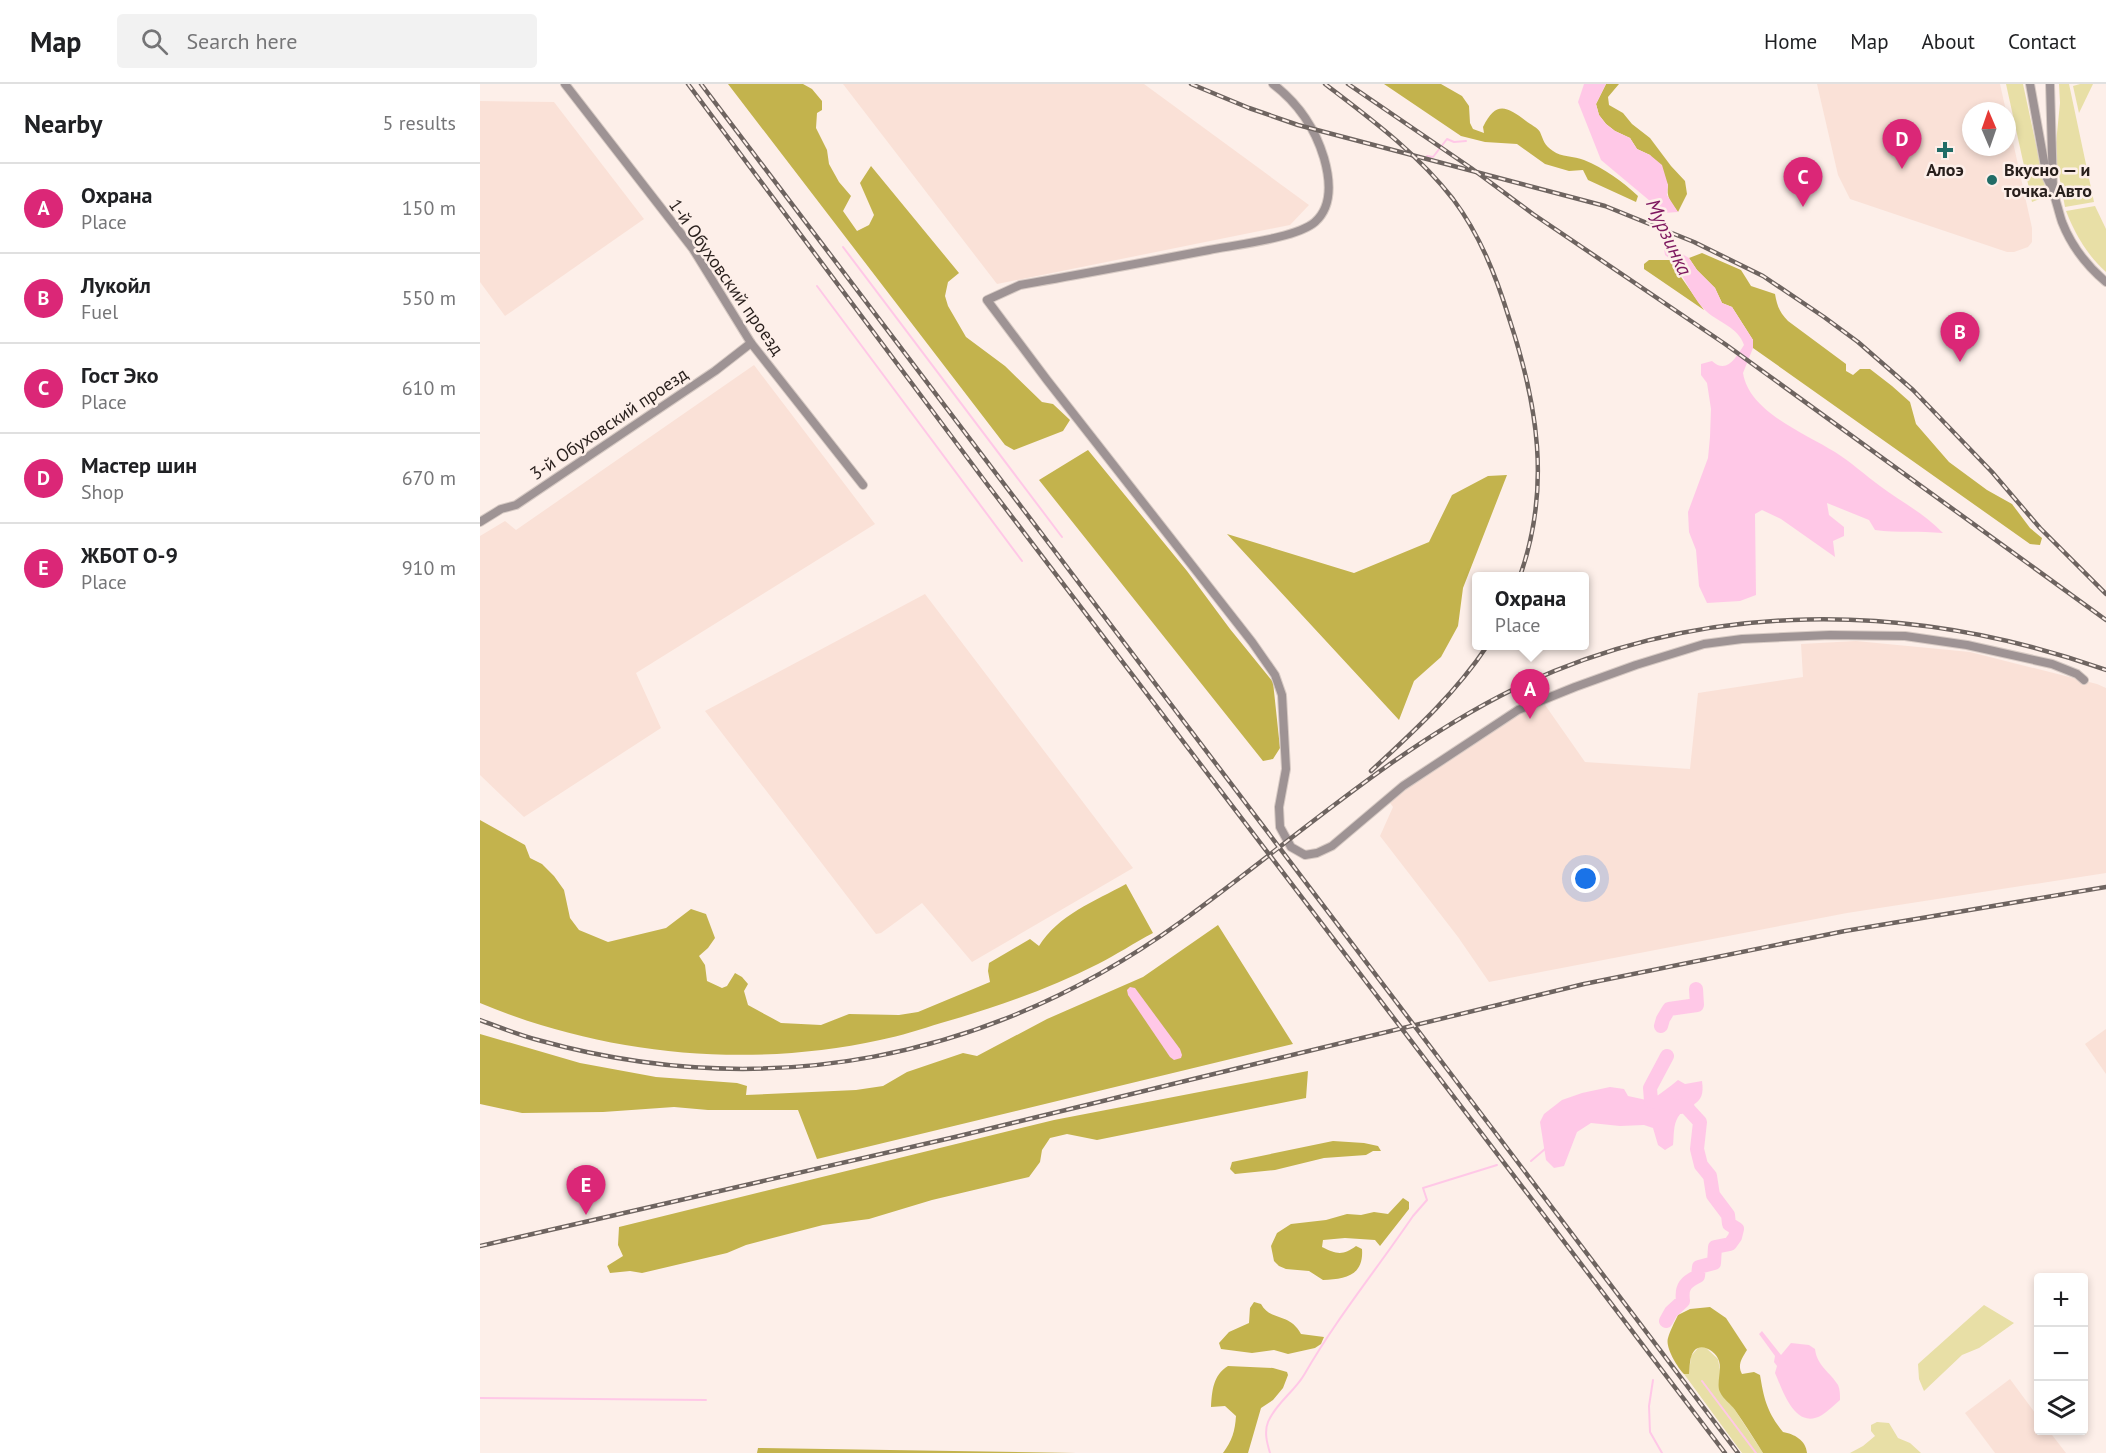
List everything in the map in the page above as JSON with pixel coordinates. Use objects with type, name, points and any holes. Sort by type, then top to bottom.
[{"type":"street","name":"1-й Обуховский проезд","points":[[565,84],[693,249],[750,343],[864,485]]},
{"type":"street","points":[[1273,84],[1293,101],[1309,122],[1325,160],[1329,184],[1328,198],[1322,214],[1313,224],[1292,233],[1252,242],[1020,285],[987,300],[1252,642],[1275,675],[1282,695],[1286,752],[1285,781],[1278,819],[1282,833],[1297,851],[1305,855],[1332,846],[1403,786],[1518,710],[1636,664],[1704,644],[1742,639],[1830,634],[1905,636],[1967,645],[2052,664],[2077,674],[2084,680]]},
{"type":"street","points":[[2030,84],[2046,178],[2053,190],[2063,225],[2086,262],[2106,282]]},
{"type":"street","points":[[2050,84],[2053,190]]},
{"type":"street","name":"3-й Обуховский проезд","points":[[480,522],[501,509],[516,505],[715,371],[750,343]]},
{"type":"shaded area","points":[[728,84],[803,84],[812,89],[822,101],[822,110],[817,113],[816,128],[827,150],[829,164],[839,182],[851,196],[843,211],[857,231],[869,225],[874,215],[860,183],[871,166],[959,273],[948,282],[945,296],[948,306],[966,337],[1005,366],[1042,402],[1053,404],[1070,420],[1063,431],[1014,450],[1005,445]]},
{"type":"shaded area","points":[[843,84],[1144,84],[1309,205],[1290,225],[997,284]]},
{"type":"shaded area","points":[[1384,84],[1441,84],[1462,96],[1469,106],[1470,123],[1473,129],[1484,133],[1483,127],[1492,113],[1507,109],[1538,129],[1545,143],[1556,153],[1591,163],[1620,181],[1638,196],[1636,202],[1588,180],[1583,170],[1569,171],[1545,164],[1517,144],[1485,142],[1461,136]]},
{"type":"shaded area","points":[[1606,84],[1619,84],[1608,97],[1609,105],[1623,113],[1632,124],[1650,138],[1685,181],[1687,194],[1678,212],[1668,196],[1668,185],[1650,155],[1637,149],[1630,138],[1615,131],[1599,115],[1596,104]]},
{"type":"shaded area","points":[[1817,84],[2000,84],[2004,102],[1962,102],[1962,156],[2016,156],[2032,228],[2032,242],[2028,247],[2007,252],[1850,199],[1838,175]]},
{"type":"shaded area","points":[[2006,84],[2023,84],[2047,196],[2032,202],[2016,129],[2016,102],[2010,102]]},
{"type":"shaded area","points":[[2059,84],[2069,84],[2094,202],[2065,207],[2055,153],[2060,103]]},
{"type":"shaded area","points":[[2093,84],[2079,113],[2073,86]]},
{"type":"shaded area","points":[[480,101],[554,102],[644,219],[505,316],[480,282]]},
{"type":"shaded area","points":[[2095,206],[2106,229],[2106,272],[2082,244],[2066,211]]},
{"type":"shaded area","points":[[1702,253],[1741,270],[1751,286],[1775,294],[1779,309],[1785,318],[1846,364],[1846,371],[1853,375],[1860,369],[1870,369],[1892,386],[1910,402],[1916,424],[1949,462],[1987,490],[2012,504],[2030,528],[2042,538],[2040,545],[2030,544],[1753,348],[1753,340],[1732,307],[1722,303],[1715,288],[1697,270],[1689,258]]},
{"type":"shaded area","points":[[1649,260],[1672,260],[1704,310],[1644,269],[1644,264]]},
{"type":"shaded area","points":[[754,365],[875,524],[636,673],[661,728],[524,817],[480,775],[480,536],[505,521],[516,530]]},
{"type":"shaded area","points":[[1088,450],[1187,571],[1273,682],[1280,748],[1273,759],[1263,761],[1039,480]]},
{"type":"shaded area","points":[[1507,475],[1463,588],[1458,626],[1441,657],[1414,681],[1399,720],[1227,534],[1354,573],[1429,542],[1452,495],[1488,476]]},
{"type":"shaded area","points":[[925,594],[1133,868],[972,962],[922,903],[881,933],[876,934],[705,711]]},
{"type":"shaded area","points":[[1856,641],[1970,652],[2106,688],[2106,873],[1847,913],[1489,982],[1458,937],[1380,836],[1393,807],[1388,800],[1519,713],[1543,702],[1585,762],[1690,769],[1698,693],[1803,677],[1801,644]]},
{"type":"shaded area","points":[[480,820],[525,845],[530,858],[542,864],[554,876],[564,890],[570,918],[579,930],[608,942],[666,928],[691,909],[706,914],[715,938],[699,956],[705,965],[707,981],[722,988],[727,986],[735,973],[748,984],[744,991],[748,1005],[781,1023],[821,1025],[849,1014],[899,1015],[918,1012],[990,982],[989,963],[1030,939],[1039,946],[1047,935],[1067,917],[1126,884],[1153,933],[1098,964],[1041,990],[981,1011],[888,1038],[830,1049],[779,1054],[728,1055],[677,1052],[626,1045],[576,1035],[527,1021],[480,1003]]},
{"type":"shaded area","points":[[1218,925],[1293,1044],[817,1159],[798,1110],[708,1110],[674,1107],[603,1112],[522,1113],[480,1104],[480,1034],[580,1063],[656,1077],[737,1083],[747,1086],[746,1095],[856,1090],[883,1086],[907,1072],[963,1053],[977,1056],[1047,1019],[1143,977]]},
{"type":"shaded area","points":[[2106,1029],[2106,1074],[2085,1044]]},
{"type":"shaded area","points":[[1308,1071],[1306,1098],[1097,1140],[1067,1134],[1050,1138],[1042,1150],[1040,1162],[1029,1177],[932,1200],[869,1219],[823,1225],[746,1245],[727,1253],[642,1273],[630,1271],[610,1273],[607,1266],[623,1256],[618,1245],[619,1227],[1054,1120]]},
{"type":"shaded area","points":[[1333,1141],[1364,1143],[1378,1146],[1381,1151],[1373,1151],[1366,1155],[1324,1158],[1275,1170],[1235,1174],[1230,1169],[1232,1162]]},
{"type":"shaded area","points":[[1403,1198],[1409,1202],[1409,1209],[1380,1246],[1375,1240],[1345,1238],[1323,1240],[1322,1247],[1335,1252],[1343,1253],[1356,1246],[1362,1249],[1360,1265],[1346,1277],[1323,1280],[1309,1271],[1286,1269],[1274,1261],[1271,1246],[1277,1233],[1291,1224],[1326,1220],[1347,1214],[1361,1215],[1374,1212],[1388,1214]]},
{"type":"shaded area","points":[[1254,1302],[1291,1323],[1301,1334],[1324,1337],[1321,1344],[1315,1348],[1288,1354],[1274,1350],[1252,1353],[1221,1349],[1219,1343],[1229,1332],[1249,1323],[1250,1308]]},
{"type":"shaded area","points":[[1984,1305],[2014,1323],[1979,1348],[1962,1355],[1924,1391],[1919,1379],[1918,1364]]},
{"type":"shaded area","points":[[1710,1307],[1726,1318],[1747,1350],[1740,1365],[1742,1374],[1754,1372],[1760,1375],[1765,1398],[1773,1418],[1783,1432],[1802,1441],[1807,1453],[1763,1453],[1735,1410],[1720,1392],[1719,1361],[1712,1351],[1700,1347],[1692,1353],[1689,1374],[1684,1374],[1678,1367],[1670,1352],[1668,1338],[1678,1315],[1690,1309]]},
{"type":"shaded area","points":[[1699,1347],[1705,1347],[1718,1359],[1721,1377],[1719,1383],[1725,1399],[1733,1407],[1763,1453],[1742,1453],[1684,1374],[1689,1374],[1691,1356]]},
{"type":"shaded area","points":[[1228,1366],[1273,1368],[1287,1372],[1288,1375],[1283,1388],[1273,1400],[1261,1408],[1248,1453],[1223,1453],[1232,1436],[1236,1416],[1225,1406],[1211,1407],[1216,1379]]},
{"type":"shaded area","points":[[2010,1379],[2034,1412],[2034,1435],[2052,1435],[2066,1453],[1995,1453],[1965,1413]]},
{"type":"shaded area","points":[[1877,1422],[1889,1423],[1898,1438],[1910,1443],[1921,1453],[1850,1453],[1875,1436],[1871,1431],[1871,1425]]},
{"type":"shaded area","points":[[758,1448],[1076,1453],[757,1453]]},
{"type":"water","points":[[1584,84],[1606,84],[1596,104],[1599,115],[1615,131],[1630,138],[1637,149],[1650,155],[1662,165],[1668,185],[1667,195],[1678,212],[1664,213],[1662,217],[1668,235],[1677,251],[1689,258],[1697,270],[1715,288],[1722,303],[1732,307],[1753,340],[1753,348],[1743,373],[1747,387],[1756,399],[1780,420],[1847,460],[1928,519],[1943,533],[1875,530],[1869,520],[1827,503],[1829,515],[1844,527],[1844,536],[1833,541],[1835,557],[1781,519],[1762,510],[1755,514],[1756,595],[1740,601],[1707,603],[1699,586],[1696,550],[1689,532],[1688,512],[1708,458],[1710,437],[1711,409],[1707,383],[1701,375],[1701,364],[1712,361],[1717,365],[1727,365],[1744,345],[1733,329],[1706,311],[1671,260],[1665,255],[1660,221],[1650,201],[1601,160],[1578,102]]},
{"type":"water","points":[[1130,987],[1135,988],[1180,1049],[1181,1058],[1174,1060],[1170,1057],[1128,995],[1127,990]]},
{"type":"water","points":[[1678,1080],[1685,1084],[1702,1081],[1703,1090],[1699,1100],[1682,1112],[1676,1120],[1673,1145],[1665,1150],[1658,1145],[1653,1128],[1644,1125],[1620,1126],[1591,1123],[1577,1132],[1564,1166],[1554,1168],[1546,1160],[1540,1122],[1544,1114],[1562,1100],[1610,1087],[1624,1089],[1628,1096],[1651,1101]]},
{"type":"water","points":[[1762,1331],[1781,1355],[1791,1343],[1809,1345],[1815,1349],[1821,1364],[1838,1385],[1840,1400],[1822,1415],[1813,1419],[1804,1418],[1797,1413],[1786,1398],[1775,1373],[1777,1366],[1774,1362],[1775,1356],[1759,1334]]},
{"type":"waterway","points":[[1427,156],[1433,157],[1447,139],[1454,142],[1466,141]]},
{"type":"waterway","points":[[843,247],[1062,537]]},
{"type":"waterway","points":[[817,286],[1022,561]]},
{"type":"waterway","name":"Мурзинка","points":[[1661,1026],[1669,1009],[1697,1005],[1696,989]]},
{"type":"waterway","name":"Мурзинка","points":[[1666,1321],[1671,1312],[1683,1301],[1684,1288],[1687,1283],[1698,1276],[1699,1267],[1714,1263],[1715,1247],[1730,1244],[1737,1229],[1729,1224],[1728,1215],[1713,1195],[1710,1176],[1701,1165],[1697,1149],[1700,1122],[1688,1109],[1687,1104],[1680,1107],[1651,1101],[1650,1088],[1667,1056]]},
{"type":"waterway","points":[[1531,1161],[1545,1149]]},
{"type":"waterway","points":[[1270,1453],[1266,1430],[1271,1415],[1300,1381],[1343,1314],[1427,1200],[1423,1188],[1497,1165]]},
{"type":"waterway","name":"Мурзинка","points":[[1653,1380],[1649,1406],[1650,1432],[1662,1453]]},
{"type":"waterway","points":[[1702,1381],[1756,1453]]},
{"type":"waterway","points":[[480,1398],[706,1400]]},
{"type":"railway","points":[[688,84],[987,484],[1725,1453]]},
{"type":"railway","points":[[701,84],[1738,1453]]},
{"type":"railway","points":[[1191,84],[1298,125],[1605,206],[1694,242],[1763,276],[1858,342],[1913,390],[1992,472],[2040,528],[2106,594]]},
{"type":"railway","points":[[1325,84],[1393,137],[1439,182],[1463,213],[1493,271],[1519,350],[1533,415],[1537,447],[1538,479],[1535,511],[1530,543],[1521,572]]},
{"type":"railway","points":[[1348,84],[1471,168],[1533,214],[1725,344],[2106,620]]},
{"type":"railway","points":[[480,1020],[538,1040],[624,1059],[708,1068],[792,1067],[874,1057],[954,1037],[1033,1007],[1109,969],[1182,921],[1385,768],[1470,713],[1514,689],[1586,659],[1659,638],[1733,625],[1808,619],[1883,622],[1958,631],[2032,647],[2106,670]]},
{"type":"railway","points":[[1371,771],[1418,727],[1475,664],[1484,650]]},
{"type":"railway","points":[[480,1246],[955,1137],[1584,984],[1845,931],[2106,887]]},
{"type":"place","name":"Алоэ","points":[[1945,150]]},
{"type":"place","name":"Мастер шин","points":[[1902,169]]},
{"type":"place","name":"Вкусно — и точка. Авто","points":[[1992,180]]},
{"type":"place","name":"Гост Эко","points":[[1803,207]]},
{"type":"place","name":"Лукойл","points":[[1960,362]]},
{"type":"place","name":"Охрана","points":[[1530,719]]},
{"type":"place","name":"ЖБОТ О-9","points":[[586,1215]]}]
